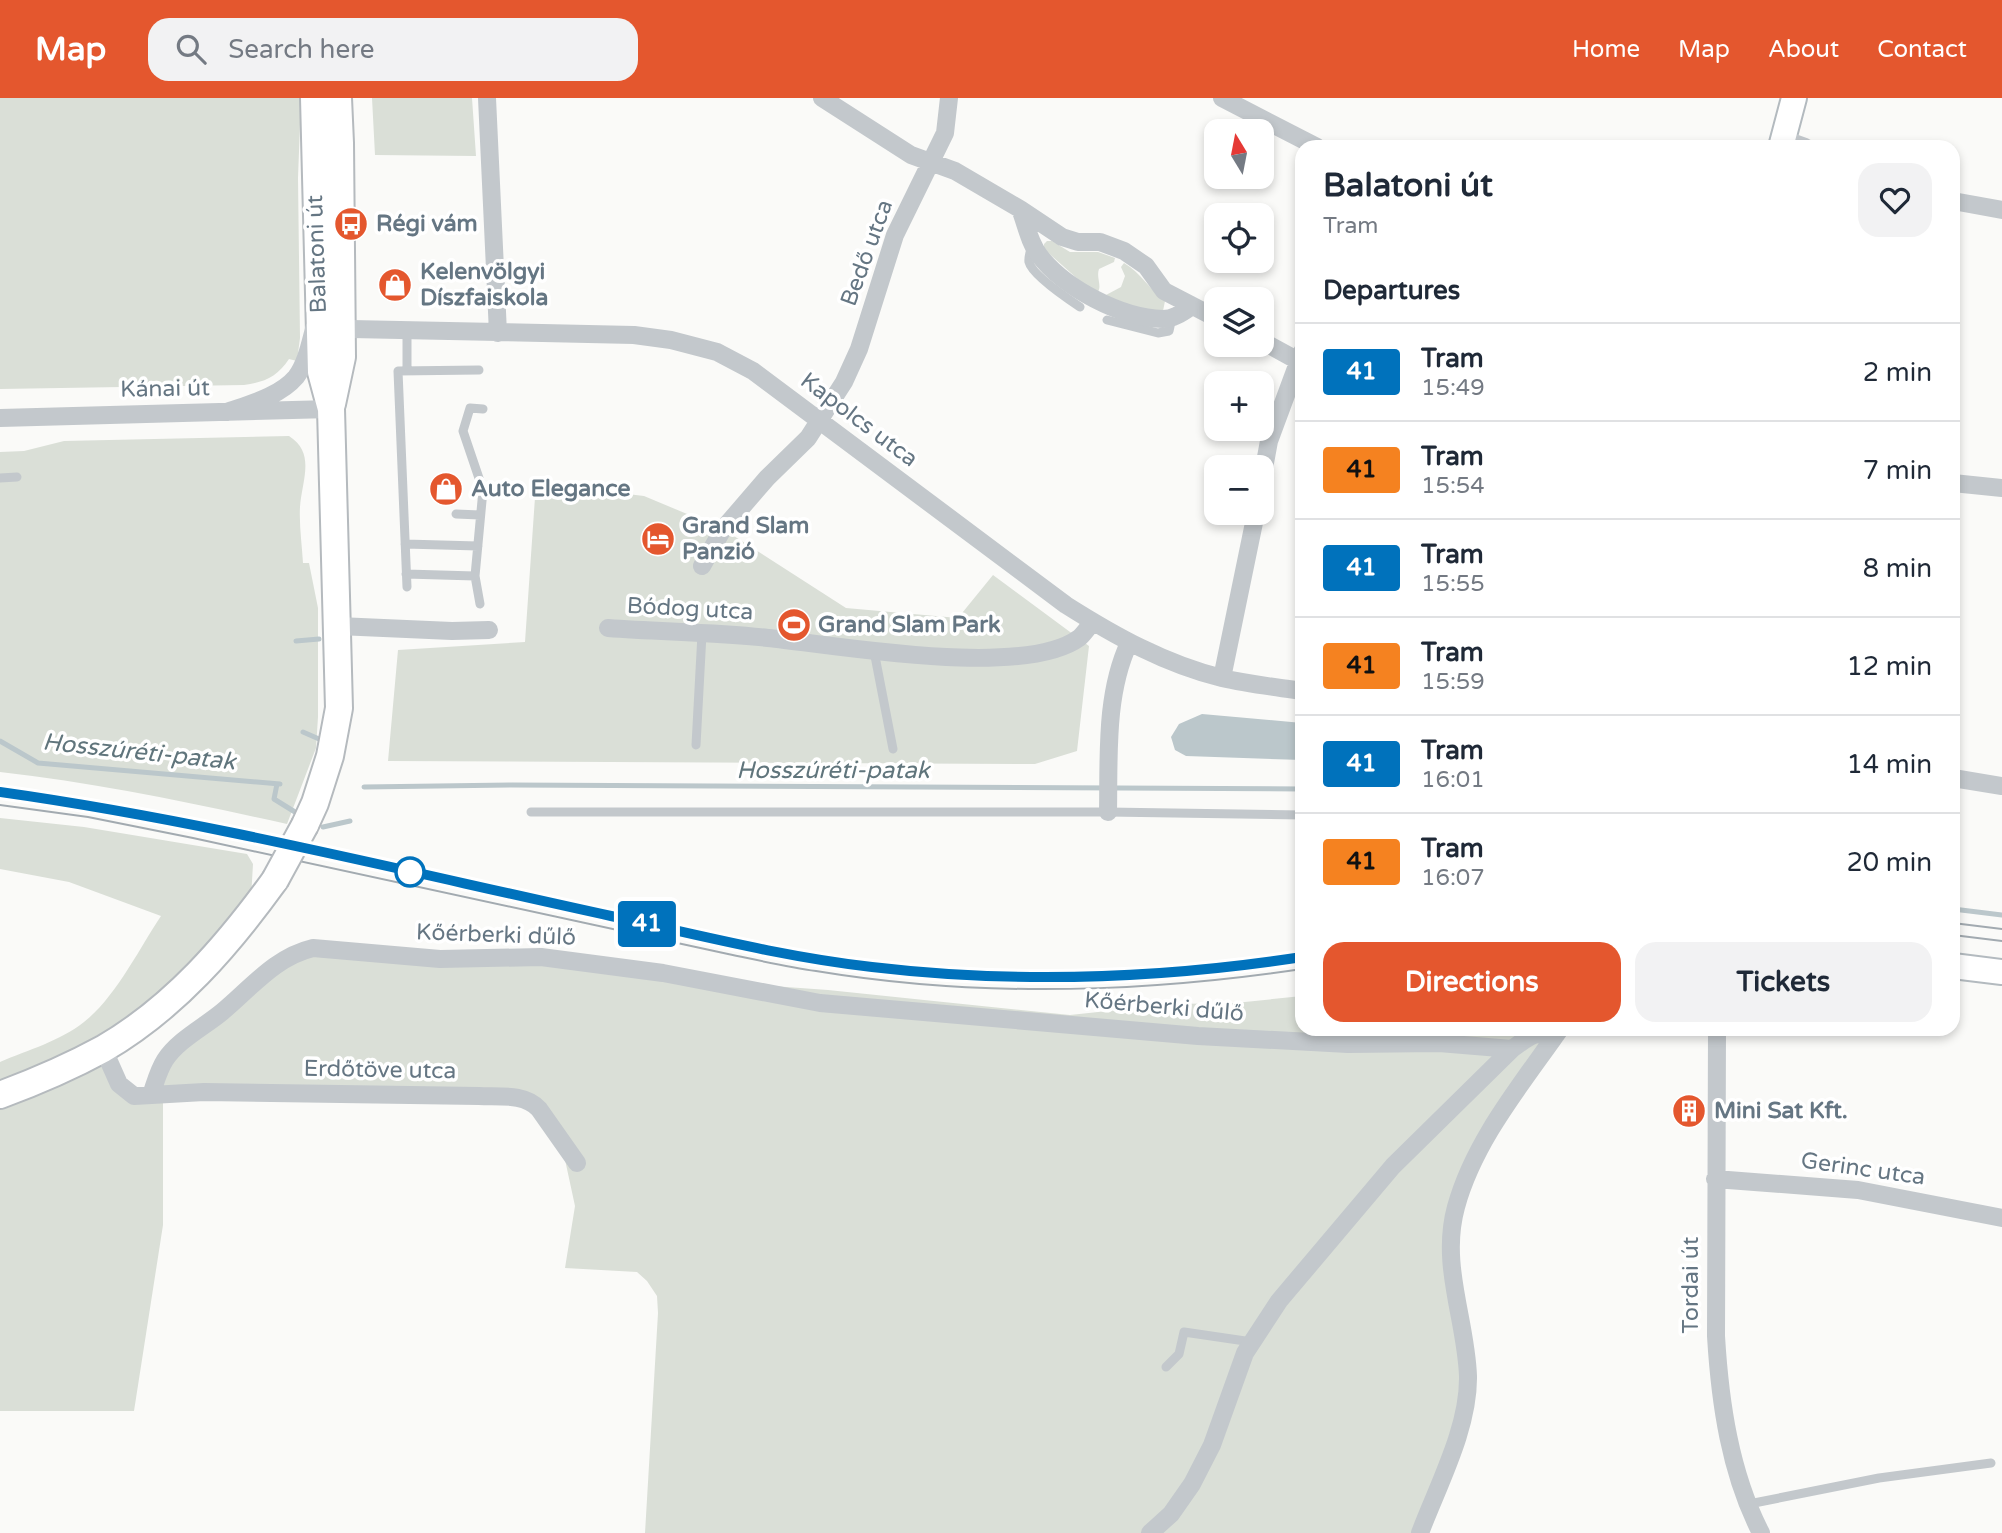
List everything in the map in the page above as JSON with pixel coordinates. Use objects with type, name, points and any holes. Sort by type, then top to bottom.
[{"type":"main road","name":"Balatoni út","points":[[0,1096],[103,1048],[147,1020],[200,973],[225,947],[275,880],[305,825],[324,777],[336,732],[340,680],[331,409],[321,372],[314,98]]},
{"type":"main road","name":"Balatoni út","points":[[331,409],[342,357],[338,98]]},
{"type":"street","points":[[487,98],[498,333]]},
{"type":"street","points":[[822,98],[911,155],[955,171],[1062,237],[1078,242],[1100,242],[1124,251],[1146,266],[1164,291],[1204,312]]},
{"type":"street","name":"Bedő utca","points":[[702,566],[723,529],[767,478],[808,438],[844,382],[859,349],[895,235],[945,133],[949,98]]},
{"type":"street","points":[[1222,98],[1303,140]]},
{"type":"street","points":[[1789,140],[1794,98]]},
{"type":"street","points":[[1960,202],[2001,205]]},
{"type":"street","points":[[1020,209],[1032,243],[1045,261],[1076,288],[1132,314],[1163,319],[1192,306]]},
{"type":"street","points":[[227,412],[278,391],[296,377],[307,354],[319,310],[342,329]]},
{"type":"street","name":"Kapolcs utca","points":[[342,329],[634,335],[671,340],[717,352],[752,371],[1066,605],[1093,622],[1129,643],[1187,667],[1222,678],[1295,690]]},
{"type":"street","points":[[1274,347],[1295,356]]},
{"type":"street","points":[[1266,455],[1269,441],[1295,374]]},
{"type":"street","name":"Kánai út","points":[[0,418],[331,409]]},
{"type":"street","points":[[1960,484],[2002,488]]},
{"type":"street","points":[[1222,678],[1254,525]]},
{"type":"street","name":"Bódog utca","points":[[608,628],[768,638],[874,651],[982,658],[1025,655],[1059,647],[1079,638],[1093,622]]},
{"type":"street","points":[[338,626],[489,630]]},
{"type":"street","points":[[1108,806],[1116,676],[1129,643]]},
{"type":"street","points":[[1960,779],[2002,786]]},
{"type":"street","name":"Kőérberki dűlő","points":[[151,1095],[165,1060],[178,1046],[223,1012],[263,974],[297,952],[313,948],[440,959],[541,957],[663,973],[820,1003],[1198,1036],[1348,1044],[1439,1043],[1512,1049]]},
{"type":"street","points":[[1960,967],[2002,972]]},
{"type":"street","points":[[1150,1533],[1171,1514],[1197,1475],[1212,1445],[1235,1375],[1251,1342],[1279,1301],[1392,1166],[1512,1049],[1530,1036]]},
{"type":"street","points":[[1420,1533],[1460,1431],[1466,1406],[1468,1377],[1450,1268],[1455,1209],[1464,1183],[1497,1118],[1555,1036]]},
{"type":"street","name":"Tordai út","points":[[1717,1036],[1715,1179],[1719,1386],[1727,1428],[1749,1504],[1761,1533]]},
{"type":"street","name":"Erdőtöve utca","points":[[103,1048],[119,1084],[134,1096],[204,1092],[524,1099],[539,1109],[577,1163]]},
{"type":"street","name":"Gerinc utca","points":[[1715,1179],[1858,1190],[2002,1218]]},
{"type":"lane","points":[[1032,243],[1028,261],[1031,266],[1053,288],[1080,307]]},
{"type":"lane","points":[[1107,320],[1158,333],[1169,331],[1172,317]]},
{"type":"lane","points":[[407,331],[407,370]]},
{"type":"lane","points":[[407,587],[398,371],[479,370]]},
{"type":"lane","points":[[480,604],[475,576],[482,490],[463,431],[470,408],[483,409]]},
{"type":"lane","points":[[0,478],[17,477]]},
{"type":"lane","points":[[456,514],[480,515]]},
{"type":"lane","points":[[405,544],[478,546]]},
{"type":"lane","points":[[406,574],[475,576]]},
{"type":"lane","points":[[696,745],[702,634]]},
{"type":"lane","points":[[874,651],[893,749]]},
{"type":"lane","points":[[531,812],[1108,806],[1295,815]]},
{"type":"lane","points":[[1166,1367],[1179,1354],[1184,1332],[1251,1342]]},
{"type":"lane","points":[[1749,1504],[1879,1478],[1990,1462]]},
{"type":"shaded area","points":[[0,98],[301,98],[298,178],[300,338],[297,361],[289,359],[270,378],[244,385],[0,389]]},
{"type":"shaded area","points":[[372,98],[472,98],[476,156],[375,155]]},
{"type":"shaded area","points":[[1047,241],[1052,241],[1070,252],[1098,252],[1115,258],[1114,262],[1099,269],[1098,292],[1081,282],[1044,249]]},
{"type":"shaded area","points":[[1124,263],[1165,301],[1163,311],[1124,304],[1106,295],[1121,287],[1125,276],[1121,267]]},
{"type":"shaded area","points":[[289,436],[302,450],[305,459],[300,528],[303,563],[309,563],[318,608],[318,717],[316,748],[287,824],[180,801],[0,772],[0,452],[24,451],[64,441]]},
{"type":"shaded area","name":"Grand Slam Park","points":[[536,483],[644,496],[723,529],[846,608],[958,618],[993,575],[1089,646],[1077,751],[1035,764],[388,761],[398,650],[525,642]]},
{"type":"shaded area","points":[[1202,714],[1295,722],[1295,760],[1186,756],[1175,750],[1171,737],[1179,724]]},
{"type":"shaded area","points":[[0,818],[84,827],[247,854],[253,864],[250,915],[104,1048],[119,1084],[151,1095],[165,1060],[297,952],[541,957],[704,981],[828,990],[1070,1015],[1173,1004],[1235,1003],[1295,997],[1295,1036],[1555,1036],[1497,1118],[1455,1209],[1468,1377],[1418,1533],[645,1533],[657,1296],[637,1272],[565,1268],[575,1206],[564,1155],[524,1103],[163,1099],[163,1225],[134,1411],[0,1411],[0,1062],[65,1035],[84,1022],[116,987],[161,916],[69,882],[0,869]]},
{"type":"waterway","points":[[296,641],[319,639]]},
{"type":"waterway","points":[[303,732],[319,739]]},
{"type":"waterway","name":"Hosszúréti-patak","points":[[0,741],[38,763],[280,784]]},
{"type":"waterway","points":[[277,784],[274,799],[295,812]]},
{"type":"waterway","name":"Hosszúréti-patak","points":[[364,787],[511,785],[1295,789]]},
{"type":"waterway","points":[[323,827],[350,821]]},
{"type":"waterway","name":"Hosszúréti-patak","points":[[1960,910],[2002,915]]},
{"type":"tram line","points":[[0,792],[226,831],[735,943],[872,967],[980,976],[1087,977],[1195,970],[1295,958]]},
{"type":"tram line","name":"41","points":[[0,792],[90,805],[194,825],[767,950],[872,967],[982,976],[1119,977],[1217,970],[1295,958]]},
{"type":"tram line","points":[[0,805],[88,817],[772,963],[877,980],[999,989],[1059,989],[1181,983],[1295,970]]},
{"type":"tram line","points":[[1960,924],[2002,929]]},
{"type":"tram line","points":[[1960,936],[2002,941]]},
{"type":"place","name":"Régi vám","points":[[351,224]]},
{"type":"place","name":"Kelenvölgyi Díszfaiskola","points":[[395,285]]},
{"type":"place","name":"Auto Elegance","points":[[446,489]]},
{"type":"place","name":"Grand Slam Panzió","points":[[658,539]]},
{"type":"place","name":"Grand Slam Park","points":[[794,625]]},
{"type":"place","name":"Mini Sat Kft.","points":[[1689,1111]]}]
